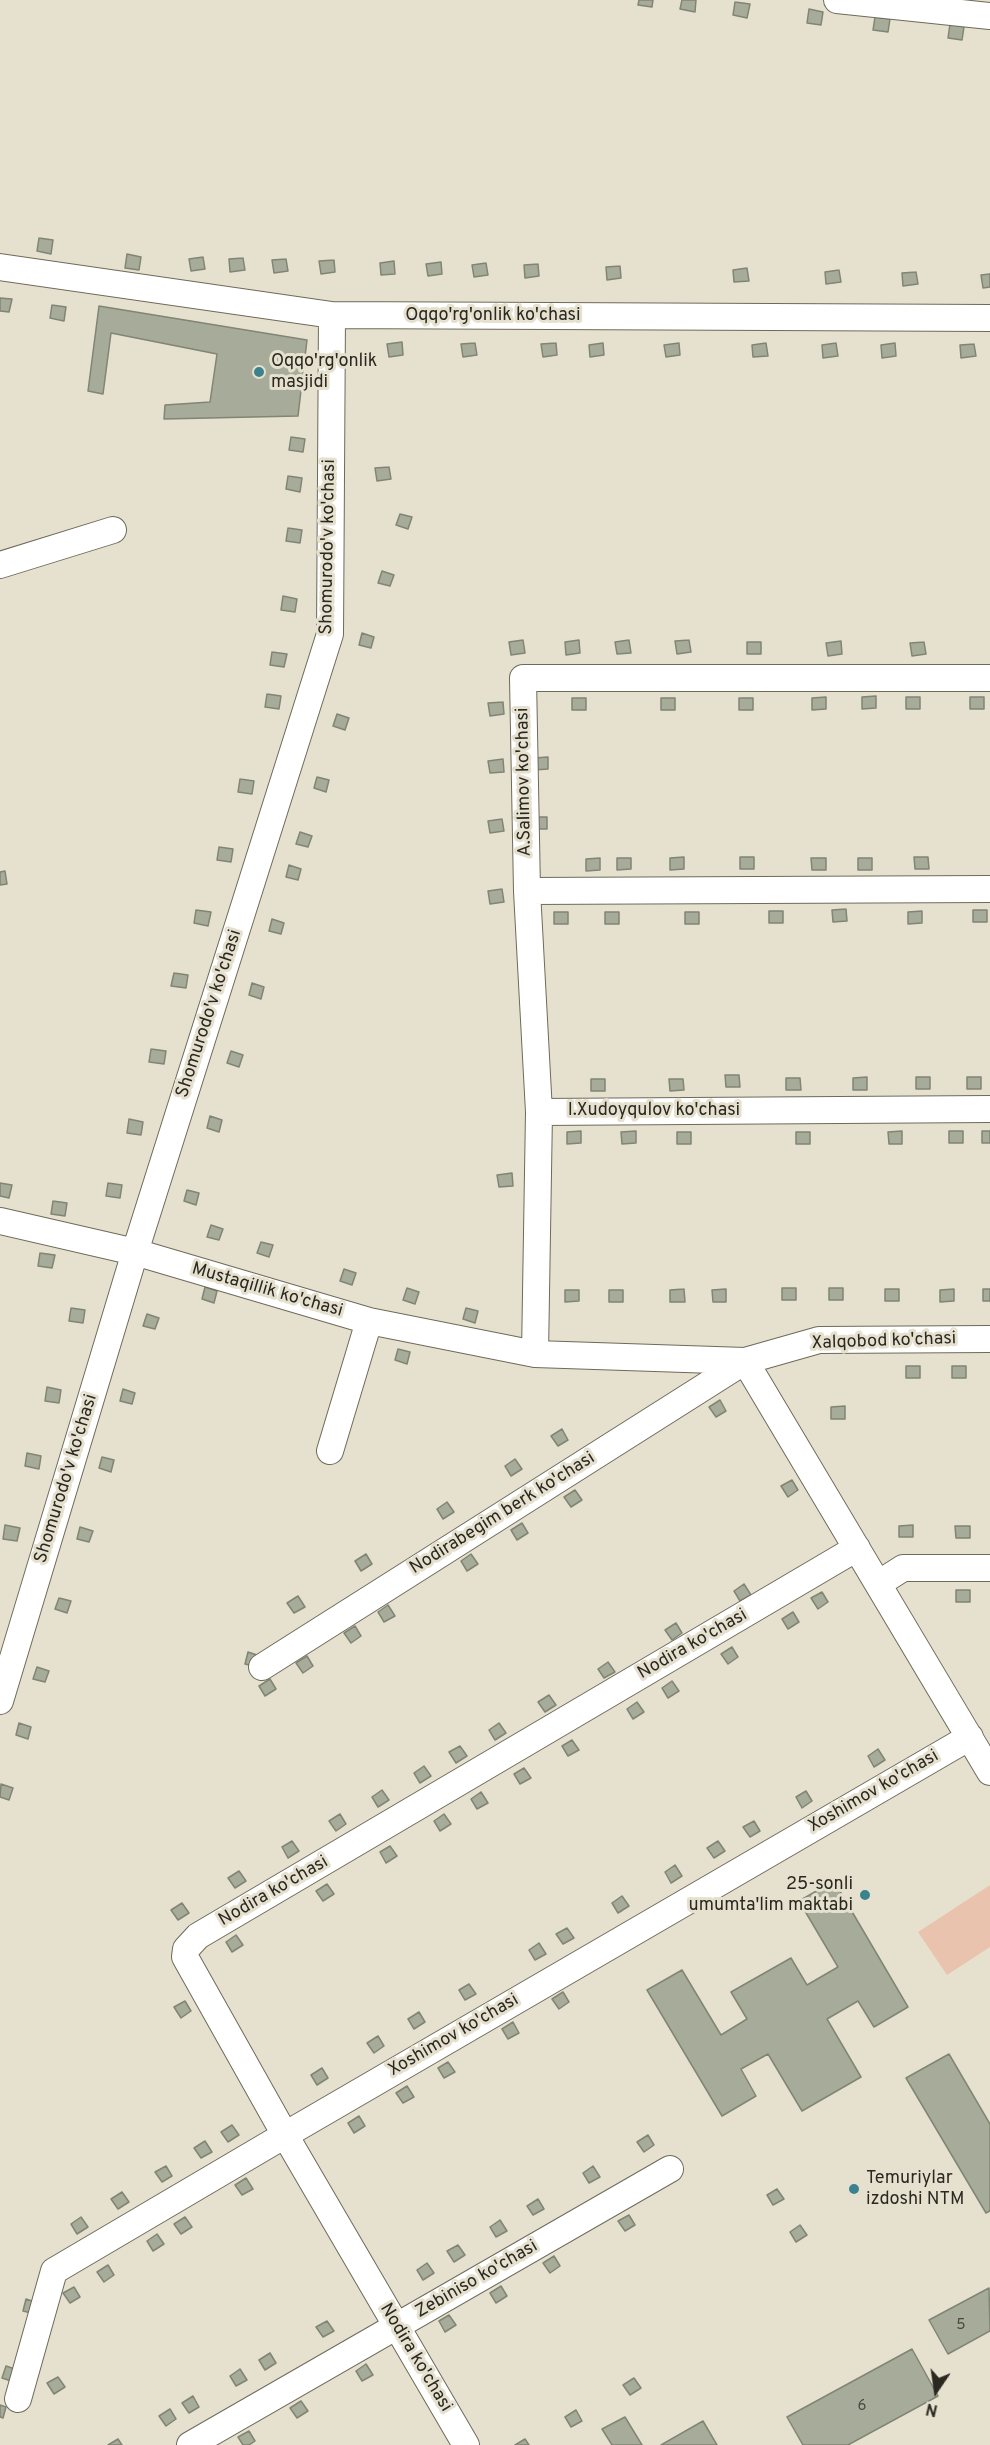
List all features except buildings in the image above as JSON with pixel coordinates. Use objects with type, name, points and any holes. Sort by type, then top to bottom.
[{"type":"street","points":[[837,0],[939,6],[990,16]]},
{"type":"street","name":"Oqqo'rg'onlik ko'chasi","points":[[0,267],[332,315],[990,318]]},
{"type":"street","name":"Shomurodo'v ko'chasi","points":[[0,1701],[135,1252],[330,634],[332,315]]},
{"type":"street","points":[[0,565],[113,530]]},
{"type":"street","name":"A.Salimov ko'chasi","points":[[528,891],[523,678],[990,678]]},
{"type":"street","points":[[535,1354],[539,1112],[528,891],[990,889]]},
{"type":"street","name":"I.Xudoyqulov ko'chasi","points":[[539,1112],[990,1109]]},
{"type":"street","name":"Mustaqillik ko'chasi","points":[[0,1221],[135,1252],[369,1321],[535,1354],[745,1361]]},
{"type":"street","points":[[330,1451],[369,1321]]},
{"type":"street","name":"Xalqobod ko'chasi","points":[[745,1361],[819,1340],[990,1339]]},
{"type":"street","points":[[745,1361],[990,1772]]},
{"type":"street","name":"Nodirabegim berk ko'chasi","points":[[262,1667],[745,1361]]},
{"type":"street","name":"Nodira ko'chasi","points":[[466,2445],[285,2135],[185,1957],[186,1949],[198,1936],[857,1548]]},
{"type":"street","points":[[878,1584],[903,1568],[990,1568]]},
{"type":"street","name":"Xoshimov ko'chasi","points":[[18,2399],[54,2271],[970,1737]]},
{"type":"street","name":"Zebiniso ko'chasi","points":[[190,2445],[670,2169]]},
{"type":"shaded area","points":[[990,1885],[990,1947],[947,1975],[918,1932]]},
{"type":"place","name":"Oqqo'rg'onlik masjidi","points":[[259,372]]},
{"type":"place","name":"25-sonli umumta'lim maktabi","points":[[865,1895]]},
{"type":"place","name":"Temuriylar izdoshi NTM","points":[[854,2189]]}]
